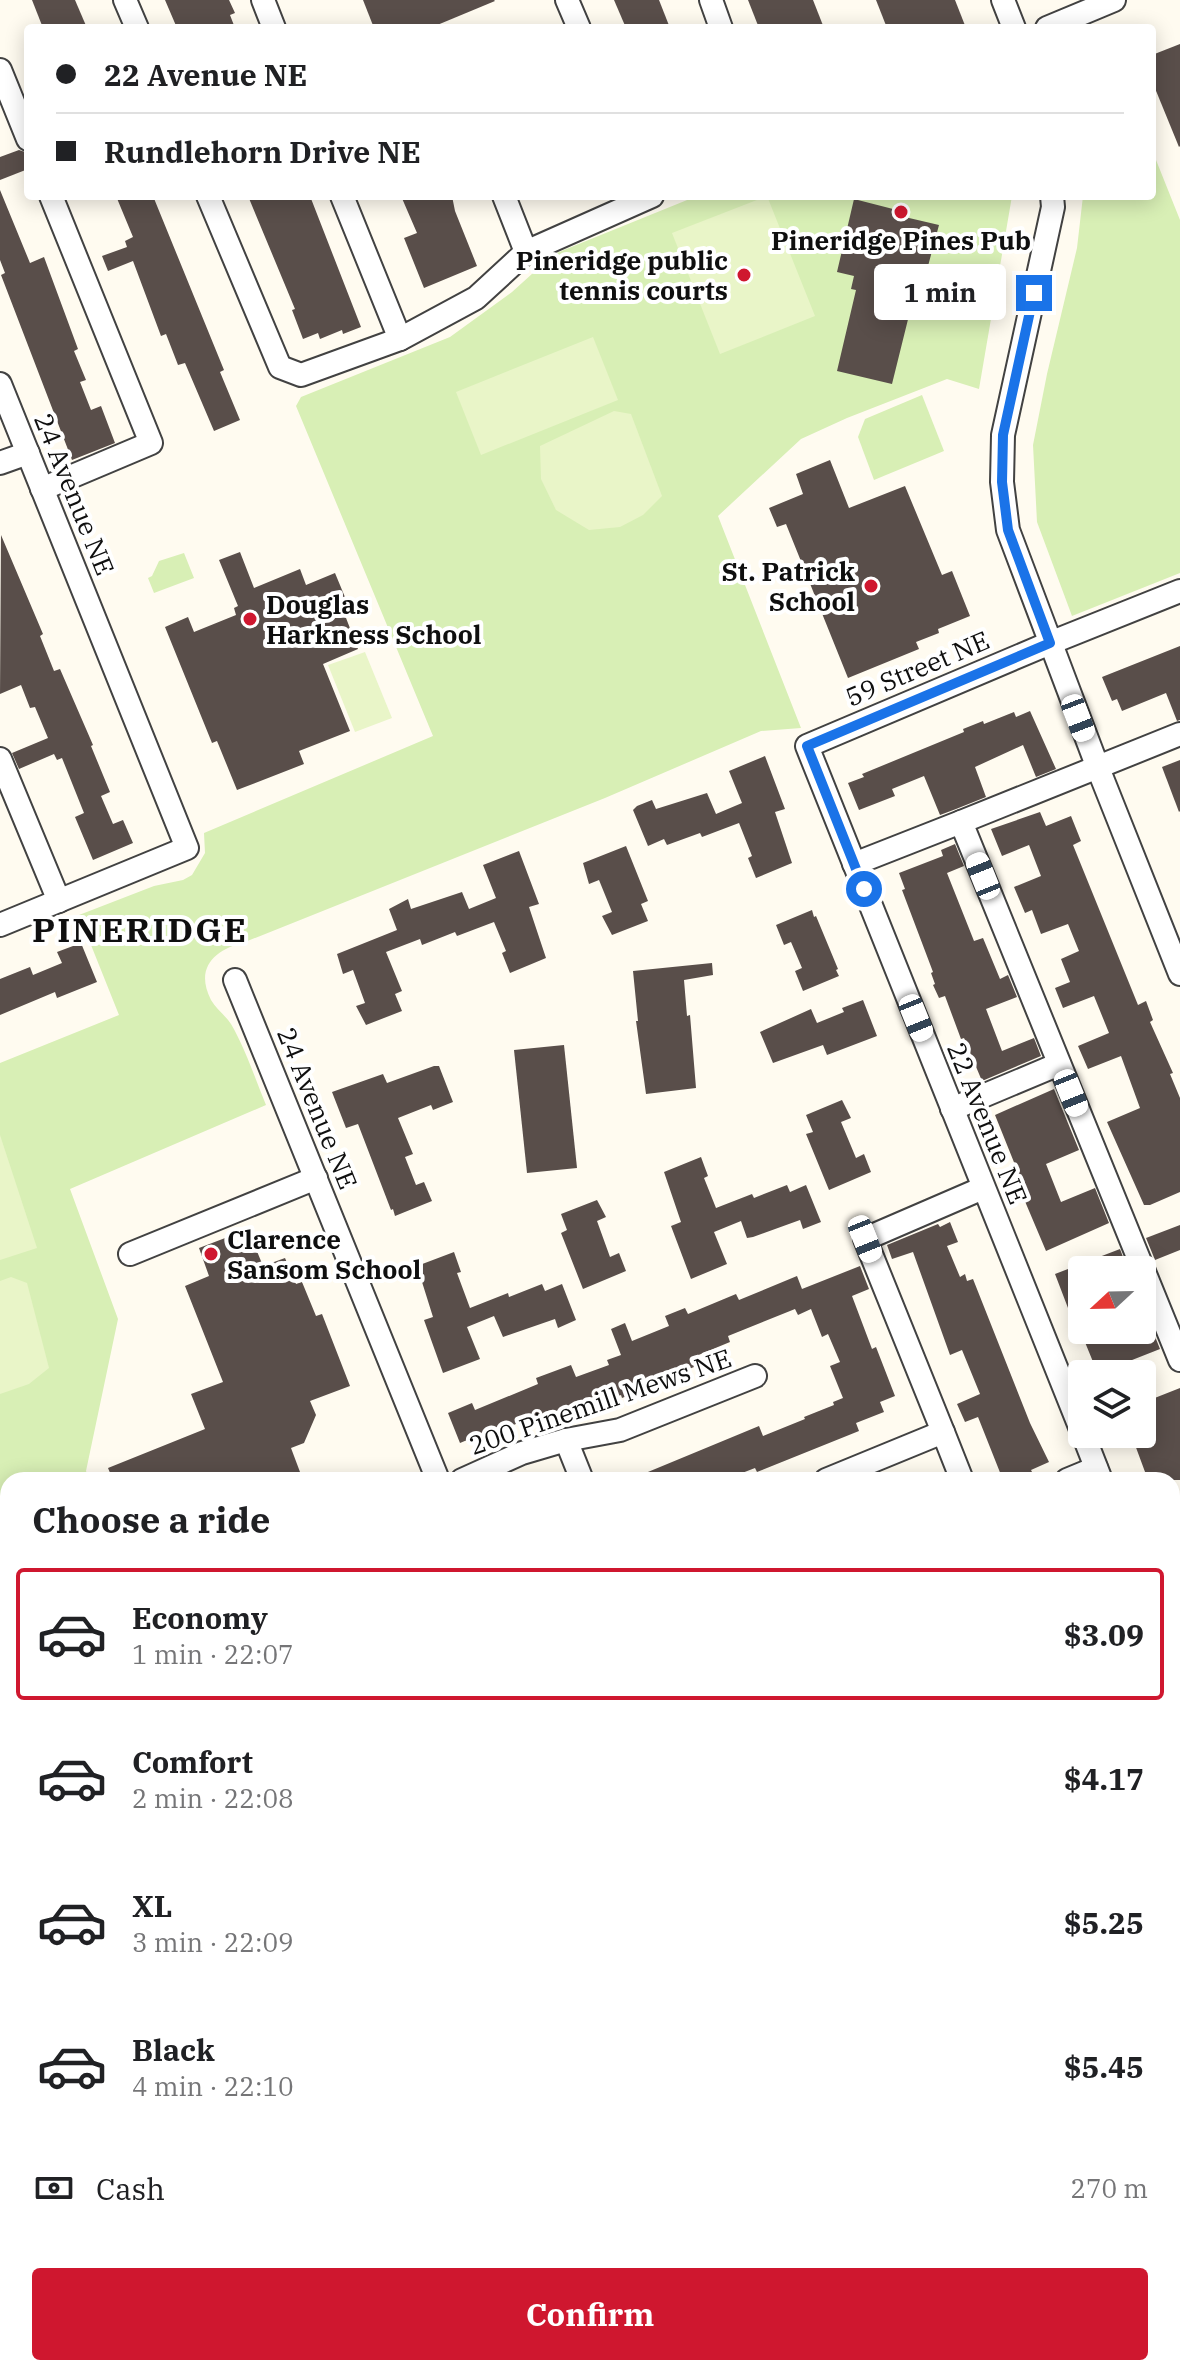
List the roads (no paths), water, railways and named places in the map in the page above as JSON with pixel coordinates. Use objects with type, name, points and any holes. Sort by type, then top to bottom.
[{"type":"street","points":[[125,0],[135,24]]},
{"type":"street","points":[[264,0],[273,24]]},
{"type":"street","points":[[567,0],[577,24]]},
{"type":"street","points":[[711,0],[720,24]]},
{"type":"street","points":[[1003,0],[1012,24]]},
{"type":"street","points":[[1057,24],[1114,0]]},
{"type":"street","points":[[0,70],[24,129]]},
{"type":"street","points":[[42,489],[151,443],[53,200]]},
{"type":"street","points":[[210,200],[280,367],[301,375],[400,339],[476,298],[526,252],[641,200]]},
{"type":"street","points":[[344,200],[400,339]]},
{"type":"street","points":[[506,200],[526,252]]},
{"type":"street","points":[[1052,200],[1003,435],[1002,482],[1008,530],[1180,974]]},
{"type":"street","name":"24 Avenue NE","points":[[0,384],[187,848],[59,901]]},
{"type":"street","points":[[0,463],[28,453]]},
{"type":"street","name":"59 Street NE","points":[[807,746],[1180,591]]},
{"type":"street","points":[[854,864],[1180,734]]},
{"type":"street","name":"22 Avenue NE","points":[[807,746],[1068,1398]]},
{"type":"street","points":[[0,759],[59,901],[0,925]]},
{"type":"street","points":[[961,822],[1180,1360]]},
{"type":"street","name":"24 Avenue NE","points":[[235,980],[435,1472]]},
{"type":"street","points":[[952,1109],[1059,1064]]},
{"type":"street","points":[[130,1254],[316,1178]]},
{"type":"street","points":[[959,1472],[865,1239],[983,1188]]},
{"type":"street","name":"200 Pinemill Mews NE","points":[[480,1472],[522,1453],[566,1440],[620,1430],[755,1376]]},
{"type":"street","points":[[846,1472],[943,1432]]},
{"type":"street","points":[[566,1440],[579,1472]]},
{"type":"street","name":"22 Avenue NE","points":[[1088,1448],[1098,1472]]},
{"type":"place","name":"Pineridge Pines Pub","points":[[901,212]]},
{"type":"place","name":"Pineridge public tennis courts","points":[[744,275]]},
{"type":"place","name":"St. Patrick School","points":[[871,586]]},
{"type":"place","name":"Douglas Harkness School","points":[[250,619]]},
{"type":"place","name":"Clarence Sansom School","points":[[211,1254]]},
{"type":"district","name":"PINERIDGE","points":[[140,929]]}]
